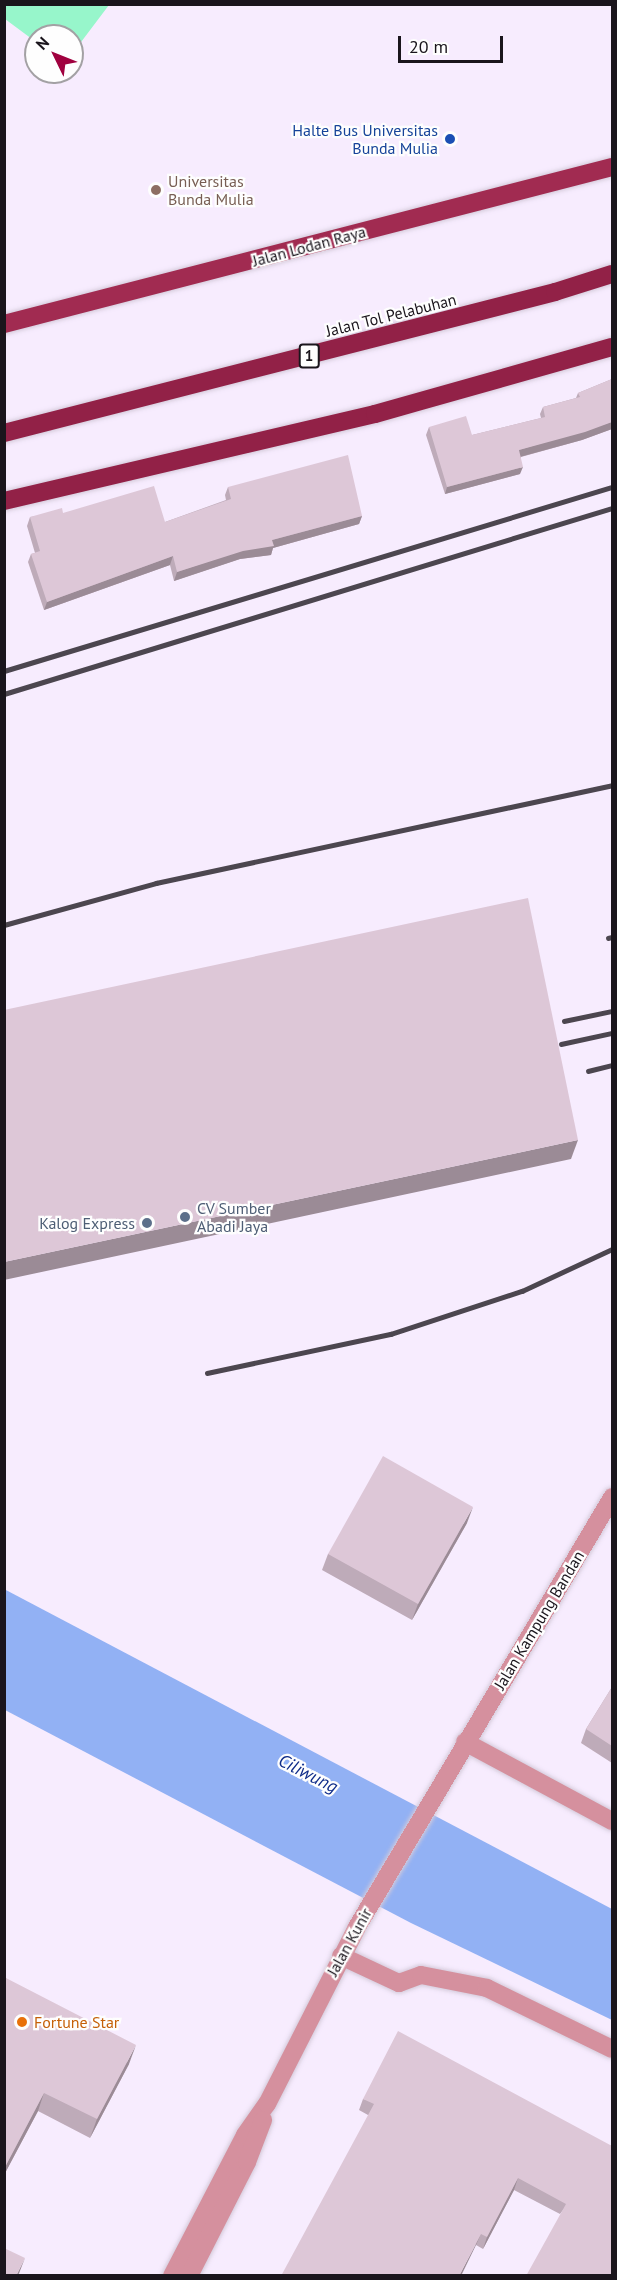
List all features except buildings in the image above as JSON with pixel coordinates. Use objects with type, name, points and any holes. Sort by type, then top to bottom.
[{"type":"highway","name":"Jalan Lodan Raya","points":[[4,324],[612,167]]},
{"type":"highway","name":"Jalan Tol Pelabuhan","points":[[4,433],[555,292],[612,274]]},
{"type":"highway","points":[[4,501],[375,414],[612,347]]},
{"type":"street","name":"Jalan Kampung Bandan","points":[[440,1784],[612,1497]]},
{"type":"street","points":[[465,1742],[612,1821]]},
{"type":"street","name":"Jalan Kunir","points":[[189,2276],[247,2162],[267,2104],[341,1956],[440,1784]]},
{"type":"street","points":[[341,1956],[399,1983],[421,1976],[487,1988],[612,2049]]},
{"type":"street","name":"Jalan Kunir","points":[[172,2276],[245,2135],[267,2104]]},
{"type":"green space","points":[[5,4],[109,4],[84,38],[84,24],[24,24],[24,33],[5,19]]},
{"type":"water","name":"Ciliwung","points":[[4,1589],[612,1909],[612,2020],[411,1923],[5,1710]]},
{"type":"railway","points":[[4,671],[612,487]]},
{"type":"railway","points":[[4,694],[612,508]]},
{"type":"railway","points":[[4,925],[156,883],[612,785]]},
{"type":"railway","points":[[608,938],[612,937]]},
{"type":"railway","points":[[564,1021],[612,1011]]},
{"type":"railway","points":[[561,1044],[612,1033]]},
{"type":"railway","points":[[588,1071],[612,1065]]},
{"type":"railway","points":[[207,1373],[391,1334],[522,1291],[612,1249]]},
{"type":"place","name":"Halte Bus Universitas Bunda Mulia","points":[[450,139]]},
{"type":"place","name":"Universitas Bunda Mulia","points":[[156,190]]},
{"type":"place","name":"CV Sumber Abadi Jaya","points":[[185,1217]]},
{"type":"place","name":"Kalog Express","points":[[147,1223]]},
{"type":"place","name":"Fortune Star","points":[[22,2022]]}]
